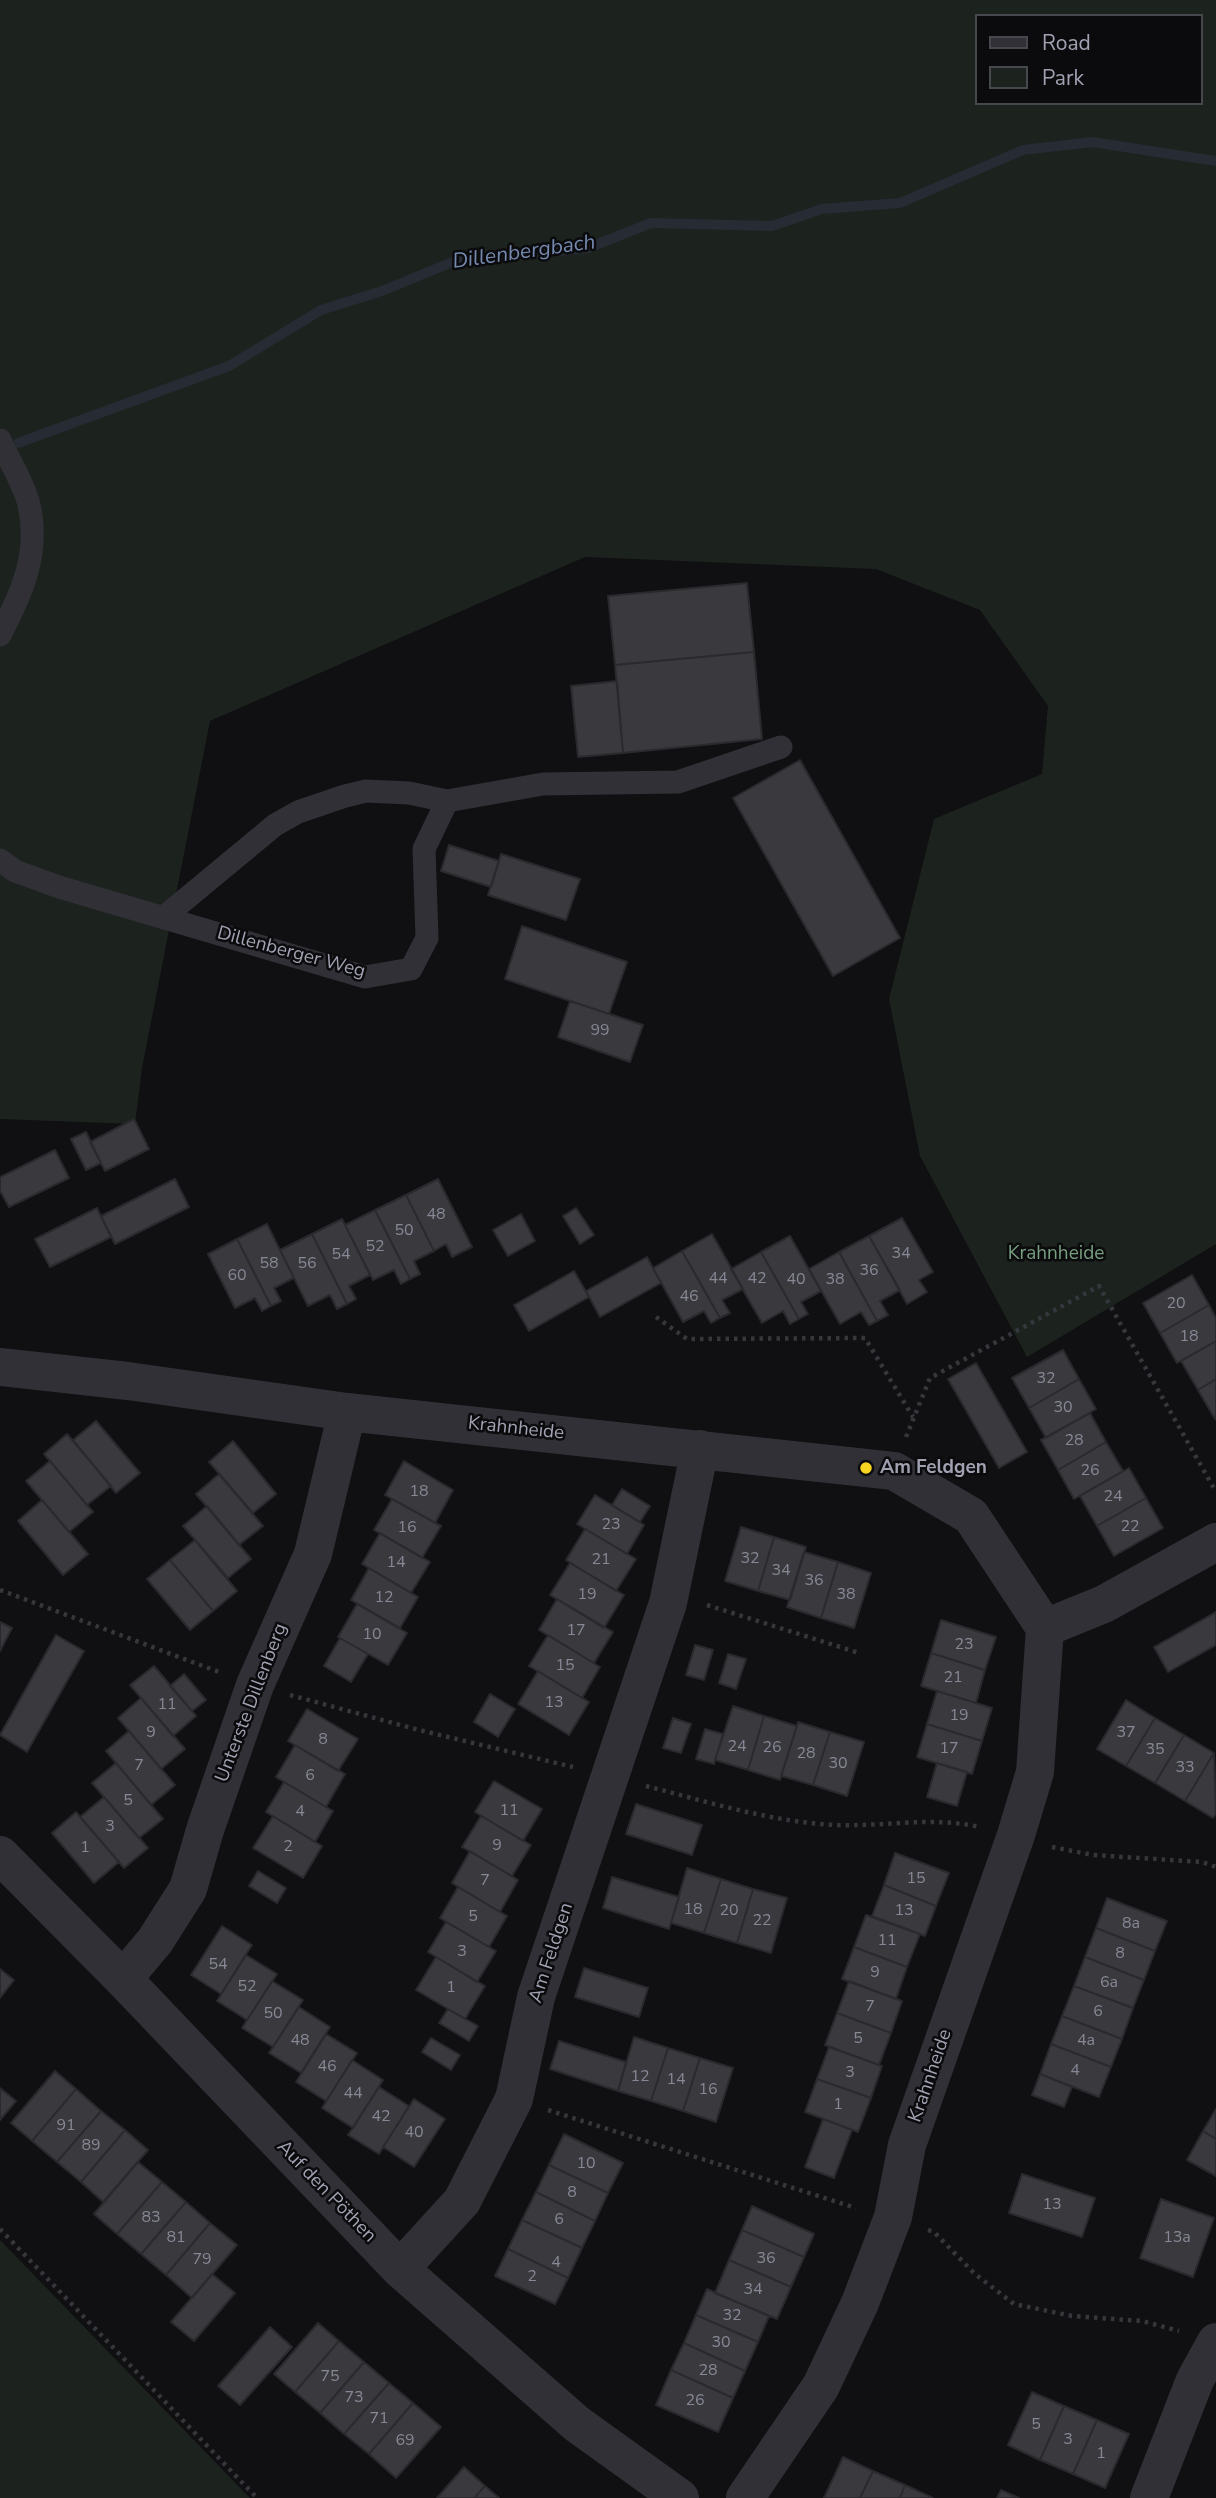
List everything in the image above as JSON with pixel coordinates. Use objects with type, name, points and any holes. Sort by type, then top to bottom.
[{"type":"street","name":"Krahnheide","points":[[0,1367],[128,1381],[348,1412],[894,1471],[971,1516],[1045,1628],[1035,1772],[1016,1835],[907,2145],[893,2217],[860,2303],[821,2386],[745,2498]]},
{"type":"street","name":"Unterste Dillenberg","points":[[123,1979],[155,1941],[188,1889],[205,1830],[255,1685],[313,1554],[348,1412]]},
{"type":"street","name":"Am Feldgen","points":[[400,2269],[462,2202],[514,2099],[536,1997],[670,1594],[700,1449]]},
{"type":"street","points":[[1045,1628],[1104,1604],[1216,1542]]},
{"type":"street","name":"Auf den Pöthen","points":[[0,1855],[123,1979],[400,2269],[577,2424],[680,2498]]},
{"type":"street","points":[[1149,2498],[1195,2380],[1216,2342]]},
{"type":"lane","points":[[0,440],[29,504],[33,552],[16,604],[0,635]]},
{"type":"lane","points":[[164,917],[275,825],[298,812],[345,796],[366,791],[409,793],[447,801],[543,784],[678,782],[781,747]]},
{"type":"lane","name":"Dillenberger Weg","points":[[0,860],[15,872],[365,977],[411,969],[427,938],[424,849],[447,801]]},
{"type":"path","points":[[894,1471],[930,1378],[1099,1286],[1216,1492]]},
{"type":"path","points":[[656,1317],[687,1339],[865,1338],[913,1417]]},
{"type":"path","points":[[670,1594],[859,1653]]},
{"type":"path","points":[[514,2099],[934,2232],[975,2274],[1014,2304],[1072,2316],[1142,2321],[1216,2342]]},
{"type":"path","points":[[0,2229],[257,2498]]},
{"type":"green space","points":[[0,0],[1216,0],[1216,1244],[1027,1357],[920,1156],[889,999],[934,819],[1042,774],[1048,706],[980,610],[876,569],[585,557],[210,721],[142,1068],[135,1124],[0,1119]]},
{"type":"green space","points":[[0,2240],[250,2498],[0,2498]]},
{"type":"building","points":[[747,583],[754,652],[615,665],[608,596]]},
{"type":"building","points":[[754,652],[762,739],[623,753],[615,665]]},
{"type":"building","points":[[617,681],[623,753],[578,757],[571,686]]},
{"type":"building","points":[[800,760],[900,938],[833,976],[733,798]]},
{"type":"building","points":[[449,845],[499,861],[491,887],[441,871]]},
{"type":"building","points":[[501,854],[580,879],[566,920],[488,895]]},
{"type":"building","points":[[522,926],[627,962],[609,1014],[505,979]]},
{"type":"building","points":[[570,1001],[643,1025],[630,1062],[558,1037]]},
{"type":"building","points":[[134,1119],[149,1149],[105,1171],[90,1142]]},
{"type":"building","points":[[86,1132],[101,1163],[86,1170],[71,1139]]},
{"type":"building","points":[[55,1150],[69,1178],[9,1207],[0,1191],[0,1177]]},
{"type":"building","points":[[175,1179],[189,1207],[115,1244],[101,1216]]},
{"type":"building","points":[[438,1179],[472,1247],[452,1257],[446,1244],[434,1251],[406,1195]]},
{"type":"building","points":[[406,1195],[434,1251],[414,1261],[420,1274],[410,1279],[375,1210]]},
{"type":"building","points":[[97,1208],[111,1237],[50,1267],[35,1239]]},
{"type":"building","points":[[576,1208],[594,1235],[580,1244],[563,1216]]},
{"type":"building","points":[[375,1210],[410,1279],[401,1284],[394,1270],[373,1280],[345,1225]]},
{"type":"building","points":[[521,1214],[535,1241],[508,1256],[493,1230]]},
{"type":"building","points":[[902,1218],[933,1272],[919,1280],[927,1292],[907,1304],[869,1236]]},
{"type":"building","points":[[342,1219],[370,1275],[349,1286],[356,1299],[347,1304],[312,1234]]},
{"type":"building","points":[[267,1224],[294,1278],[274,1288],[281,1301],[271,1306],[237,1239]]},
{"type":"building","points":[[312,1234],[347,1304],[337,1309],[330,1295],[308,1306],[280,1250]]},
{"type":"building","points":[[712,1234],[743,1289],[722,1300],[730,1313],[720,1318],[682,1251]]},
{"type":"building","points":[[790,1236],[821,1291],[801,1302],[808,1314],[799,1319],[761,1252]]},
{"type":"building","points":[[869,1236],[900,1290],[880,1301],[888,1315],[877,1321],[839,1252]]},
{"type":"building","points":[[237,1239],[271,1306],[262,1311],[255,1298],[235,1308],[208,1254]]},
{"type":"building","points":[[682,1251],[720,1318],[711,1323],[704,1311],[683,1322],[653,1268]]},
{"type":"building","points":[[761,1252],[799,1319],[790,1324],[783,1311],[762,1323],[731,1269]]},
{"type":"building","points":[[839,1252],[877,1321],[869,1325],[861,1312],[840,1324],[809,1269]]},
{"type":"building","points":[[647,1257],[661,1283],[600,1317],[586,1291]]},
{"type":"building","points":[[574,1271],[589,1297],[529,1331],[514,1305]]},
{"type":"building","points":[[1192,1275],[1209,1305],[1160,1333],[1143,1303]]},
{"type":"building","points":[[1209,1305],[1216,1318],[1216,1341],[1177,1363],[1160,1333]]},
{"type":"building","points":[[1216,1341],[1216,1379],[1198,1390],[1181,1361]]},
{"type":"building","points":[[1063,1350],[1079,1379],[1029,1408],[1012,1378]]},
{"type":"building","points":[[976,1363],[1027,1452],[999,1468],[948,1379]]},
{"type":"building","points":[[1079,1379],[1096,1409],[1046,1438],[1029,1408]]},
{"type":"building","points":[[1216,1379],[1216,1418],[1215,1419],[1198,1390]]},
{"type":"building","points":[[1090,1413],[1106,1442],[1058,1470],[1041,1440]]},
{"type":"building","points":[[96,1421],[140,1473],[116,1493],[73,1440]]},
{"type":"building","points":[[67,1434],[111,1486],[87,1505],[44,1454]]},
{"type":"building","points":[[233,1441],[276,1494],[253,1513],[209,1462]]},
{"type":"building","points":[[1106,1442],[1123,1471],[1074,1499],[1058,1470]]},
{"type":"building","points":[[50,1461],[93,1512],[69,1532],[26,1481]]},
{"type":"building","points":[[404,1461],[453,1490],[435,1523],[385,1495]]},
{"type":"building","points":[[1129,1468],[1146,1498],[1097,1526],[1080,1496]]},
{"type":"building","points":[[219,1474],[263,1526],[239,1545],[196,1494]]},
{"type":"building","points":[[622,1489],[650,1506],[640,1522],[612,1505]]},
{"type":"building","points":[[595,1495],[644,1525],[627,1554],[577,1524]]},
{"type":"building","points":[[1146,1498],[1163,1528],[1114,1556],[1097,1526]]},
{"type":"building","points":[[392,1499],[441,1526],[422,1558],[374,1530]]},
{"type":"building","points":[[42,1500],[88,1554],[63,1575],[18,1521]]},
{"type":"building","points":[[207,1506],[251,1559],[228,1578],[183,1526]]},
{"type":"building","points":[[741,1527],[774,1537],[758,1591],[725,1581]]},
{"type":"building","points":[[585,1529],[636,1559],[616,1591],[566,1560]]},
{"type":"building","points":[[380,1533],[430,1562],[411,1593],[362,1564]]},
{"type":"building","points":[[774,1537],[806,1547],[790,1600],[758,1591]]},
{"type":"building","points":[[195,1540],[237,1591],[213,1611],[170,1560]]},
{"type":"building","points":[[804,1552],[838,1562],[821,1618],[787,1607]]},
{"type":"building","points":[[170,1560],[213,1611],[190,1630],[147,1579]]},
{"type":"building","points":[[838,1562],[871,1573],[854,1628],[821,1618]]},
{"type":"building","points":[[570,1563],[624,1595],[604,1628],[550,1595]]},
{"type":"building","points":[[369,1568],[418,1597],[400,1628],[351,1600]]},
{"type":"building","points":[[557,1599],[613,1632],[594,1663],[539,1630]]},
{"type":"building","points":[[357,1604],[407,1633],[388,1665],[338,1637]]},
{"type":"building","points":[[1216,1612],[1216,1645],[1168,1672],[1154,1647]]},
{"type":"building","points":[[941,1620],[996,1637],[985,1670],[931,1653]]},
{"type":"building","points":[[0,1622],[12,1628],[0,1651]]},
{"type":"building","points":[[56,1635],[84,1651],[27,1752],[0,1735]]},
{"type":"building","points":[[548,1635],[600,1667],[582,1698],[529,1666]]},
{"type":"building","points":[[340,1638],[368,1654],[351,1682],[324,1666]]},
{"type":"building","points":[[695,1645],[713,1650],[704,1680],[686,1675]]},
{"type":"building","points":[[931,1653],[985,1670],[976,1703],[921,1686]]},
{"type":"building","points":[[728,1654],[746,1659],[736,1689],[719,1683]]},
{"type":"building","points":[[154,1666],[196,1716],[173,1736],[130,1685]]},
{"type":"building","points":[[538,1671],[589,1702],[569,1735],[518,1704]]},
{"type":"building","points":[[184,1674],[206,1700],[192,1711],[170,1686]]},
{"type":"building","points":[[937,1691],[992,1708],[982,1741],[927,1724]]},
{"type":"building","points":[[490,1694],[515,1709],[498,1737],[474,1722]]},
{"type":"building","points":[[141,1698],[185,1749],[161,1769],[118,1718]]},
{"type":"building","points":[[1126,1700],[1155,1718],[1126,1766],[1097,1749]]},
{"type":"building","points":[[733,1706],[764,1716],[748,1770],[715,1760]]},
{"type":"building","points":[[307,1709],[358,1739],[338,1771],[288,1741]]},
{"type":"building","points":[[764,1716],[797,1726],[780,1780],[748,1770]]},
{"type":"building","points":[[673,1718],[691,1724],[681,1753],[663,1748]]},
{"type":"building","points":[[1155,1718],[1184,1735],[1155,1783],[1126,1766]]},
{"type":"building","points":[[798,1722],[830,1732],[813,1785],[781,1776]]},
{"type":"building","points":[[927,1724],[982,1741],[972,1774],[917,1757]]},
{"type":"building","points":[[705,1729],[723,1734],[714,1764],[696,1759]]},
{"type":"building","points":[[129,1731],[175,1785],[151,1805],[106,1751]]},
{"type":"building","points":[[830,1732],[864,1742],[847,1796],[813,1785]]},
{"type":"building","points":[[1184,1735],[1214,1753],[1185,1801],[1155,1783]]},
{"type":"building","points":[[295,1745],[345,1774],[326,1807],[276,1777]]},
{"type":"building","points":[[1214,1753],[1216,1814],[1213,1818],[1185,1801]]},
{"type":"building","points":[[116,1763],[163,1819],[139,1838],[92,1783]]},
{"type":"building","points":[[937,1763],[967,1772],[957,1806],[927,1797]]},
{"type":"building","points":[[494,1781],[542,1809],[523,1841],[475,1812]]},
{"type":"building","points":[[284,1782],[333,1811],[315,1842],[266,1812]]},
{"type":"building","points":[[104,1797],[148,1848],[124,1868],[80,1817]]},
{"type":"building","points":[[636,1804],[702,1825],[692,1855],[626,1834]]},
{"type":"building","points":[[76,1812],[119,1862],[94,1883],[52,1833]]},
{"type":"building","points":[[273,1816],[322,1846],[303,1878],[253,1848]]},
{"type":"building","points":[[481,1816],[531,1845],[512,1876],[462,1847]]},
{"type":"building","points":[[470,1851],[518,1880],[500,1912],[452,1883]]},
{"type":"building","points":[[895,1853],[949,1873],[936,1906],[884,1885]]},
{"type":"building","points":[[687,1868],[721,1879],[704,1933],[671,1923]]},
{"type":"building","points":[[258,1871],[286,1888],[277,1903],[249,1886]]},
{"type":"building","points":[[612,1877],[679,1897],[669,1929],[603,1908]]},
{"type":"building","points":[[721,1879],[753,1889],[737,1943],[704,1933]]},
{"type":"building","points":[[884,1885],[936,1906],[925,1936],[872,1916]]},
{"type":"building","points":[[458,1887],[507,1916],[489,1947],[440,1918]]},
{"type":"building","points":[[753,1889],[787,1898],[771,1953],[737,1943]]},
{"type":"building","points":[[1107,1898],[1167,1921],[1155,1951],[1096,1928]]},
{"type":"building","points":[[866,1915],[920,1934],[907,1967],[854,1947]]},
{"type":"building","points":[[446,1922],[496,1951],[477,1982],[428,1952]]},
{"type":"building","points":[[222,1926],[252,1945],[221,1994],[191,1975]]},
{"type":"building","points":[[1096,1928],[1155,1951],[1144,1980],[1085,1957]]},
{"type":"building","points":[[854,1947],[907,1967],[896,1999],[842,1979]]},
{"type":"building","points":[[246,1955],[277,1974],[247,2020],[217,2001]]},
{"type":"building","points":[[436,1957],[485,1986],[465,2019],[416,1990]]},
{"type":"building","points":[[1085,1957],[1144,1980],[1133,2008],[1074,1986]]},
{"type":"building","points":[[584,1968],[648,1988],[639,2017],[575,1997]]},
{"type":"building","points":[[0,1969],[14,1980],[0,1998]]},
{"type":"building","points":[[272,1981],[303,2000],[273,2047],[242,2028]]},
{"type":"building","points":[[849,1981],[902,2001],[891,2033],[837,2013]]},
{"type":"building","points":[[1074,1986],[1133,2008],[1122,2039],[1062,2016]]},
{"type":"building","points":[[299,2007],[330,2027],[301,2073],[269,2053]]},
{"type":"building","points":[[448,2009],[478,2026],[469,2041],[439,2023]]},
{"type":"building","points":[[837,2013],[891,2033],[879,2065],[825,2045]]},
{"type":"building","points":[[1062,2016],[1122,2039],[1111,2067],[1051,2044]]},
{"type":"building","points":[[326,2034],[357,2053],[326,2101],[296,2082]]},
{"type":"building","points":[[634,2037],[668,2048],[651,2101],[618,2091]]},
{"type":"building","points":[[431,2038],[460,2055],[451,2070],[422,2052]]},
{"type":"building","points":[[559,2041],[626,2062],[618,2091],[550,2069]]},
{"type":"building","points":[[1051,2044],[1111,2067],[1099,2097],[1040,2074]]},
{"type":"building","points":[[829,2047],[882,2066],[871,2098],[817,2079]]},
{"type":"building","points":[[668,2048],[700,2058],[683,2111],[651,2101]]},
{"type":"building","points":[[700,2058],[733,2068],[716,2122],[683,2111]]},
{"type":"building","points":[[352,2060],[383,2080],[353,2128],[322,2108]]},
{"type":"building","points":[[55,2071],[76,2089],[32,2141],[11,2123]]},
{"type":"building","points":[[1040,2074],[1072,2087],[1064,2107],[1032,2095]]},
{"type":"building","points":[[817,2079],[871,2098],[858,2132],[805,2112]]},
{"type":"building","points":[[379,2087],[409,2106],[379,2154],[348,2135]]},
{"type":"building","points":[[0,2088],[16,2101],[0,2120]]},
{"type":"building","points":[[76,2089],[101,2111],[57,2162],[32,2141]]},
{"type":"building","points":[[414,2099],[445,2119],[414,2167],[383,2147]]},
{"type":"building","points":[[1216,2109],[1216,2139],[1203,2131]]},
{"type":"building","points":[[101,2111],[125,2130],[81,2182],[57,2162]]},
{"type":"building","points":[[823,2119],[852,2130],[834,2178],[805,2167]]},
{"type":"building","points":[[125,2130],[148,2150],[103,2202],[81,2182]]},
{"type":"building","points":[[1203,2131],[1216,2139],[1216,2176],[1187,2160]]},
{"type":"building","points":[[564,2134],[623,2163],[608,2193],[549,2165]]},
{"type":"building","points":[[138,2162],[162,2182],[117,2234],[94,2214]]},
{"type":"building","points":[[549,2165],[608,2193],[595,2221],[536,2192]]},
{"type":"building","points":[[1022,2174],[1095,2198],[1082,2237],[1009,2213]]},
{"type":"building","points":[[162,2182],[186,2202],[141,2254],[117,2234]]},
{"type":"building","points":[[536,2192],[595,2221],[582,2248],[522,2220]]},
{"type":"building","points":[[1161,2199],[1214,2218],[1193,2277],[1140,2258]]},
{"type":"building","points":[[186,2202],[210,2223],[166,2275],[141,2254]]},
{"type":"building","points":[[752,2206],[814,2234],[804,2257],[742,2230]]},
{"type":"building","points":[[522,2220],[582,2248],[568,2278],[508,2249]]},
{"type":"building","points":[[210,2223],[237,2245],[192,2298],[166,2275]]},
{"type":"building","points":[[742,2230],[804,2257],[791,2287],[729,2260]]},
{"type":"building","points":[[508,2249],[568,2278],[555,2304],[495,2276]]},
{"type":"building","points":[[729,2260],[791,2287],[777,2319],[715,2293]]},
{"type":"building","points":[[212,2274],[235,2293],[194,2341],[171,2322]]},
{"type":"building","points":[[707,2289],[769,2316],[758,2342],[696,2315]]},
{"type":"building","points":[[696,2315],[758,2342],[745,2371],[684,2343]]},
{"type":"building","points":[[318,2323],[339,2341],[295,2392],[274,2374]]},
{"type":"building","points":[[270,2327],[292,2347],[240,2405],[218,2386]]},
{"type":"building","points":[[339,2341],[364,2362],[320,2413],[295,2392]]},
{"type":"building","points":[[684,2343],[745,2371],[733,2398],[671,2370]]},
{"type":"building","points":[[364,2362],[389,2383],[344,2434],[320,2413]]},
{"type":"building","points":[[671,2370],[733,2398],[718,2432],[656,2405]]},
{"type":"building","points":[[389,2383],[413,2403],[369,2454],[344,2434]]},
{"type":"building","points":[[1032,2392],[1064,2406],[1040,2460],[1008,2445]]},
{"type":"building","points":[[413,2403],[441,2427],[396,2478],[369,2454]]},
{"type":"building","points":[[1064,2406],[1097,2420],[1073,2474],[1040,2460]]},
{"type":"building","points":[[1097,2420],[1129,2434],[1105,2488],[1073,2474]]},
{"type":"building","points":[[843,2457],[873,2471],[860,2498],[824,2498]]},
{"type":"building","points":[[464,2467],[485,2486],[474,2498],[437,2498]]},
{"type":"building","points":[[873,2471],[905,2485],[900,2498],[860,2498]]},
{"type":"building","points":[[905,2485],[933,2498],[900,2498]]},
{"type":"building","points":[[485,2486],[499,2498],[474,2498]]},
{"type":"building","points":[[1001,2490],[1019,2498],[997,2498]]},
{"type":"waterway","name":"Dillenbergbach","points":[[18,443],[229,366],[321,310],[382,291],[455,261],[588,248],[651,223],[772,226],[822,209],[900,203],[1023,150],[1092,142],[1216,161]]},
{"type":"place","name":"Am Feldgen","points":[[866,1468]]}]
